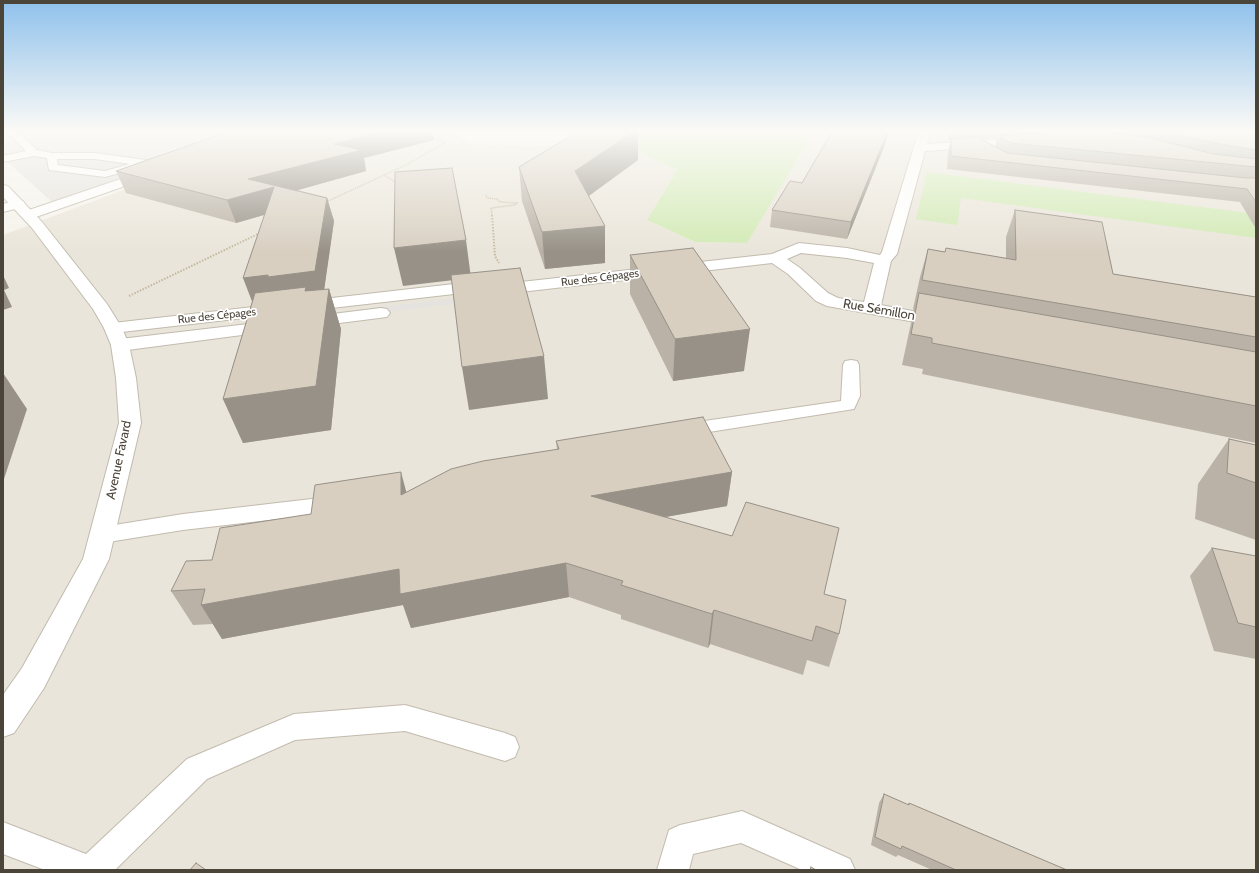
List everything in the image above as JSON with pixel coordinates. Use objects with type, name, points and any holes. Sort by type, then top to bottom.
[{"type":"street","points":[[13,204],[143,171]]},
{"type":"street","points":[[871,309],[883,260],[889,254],[913,171]]},
{"type":"street","name":"Avenue Favard","points":[[3,722],[41,664],[96,559],[130,423],[126,378],[117,337],[101,308],[13,204]]},
{"type":"street","name":"Rue des Cépages","points":[[117,337],[488,300],[512,288],[775,258],[799,248],[813,248],[883,260]]},
{"type":"street","name":"Rue Sémillon","points":[[775,258],[794,271],[822,297],[833,302],[958,325]]},
{"type":"lane","points":[[77,171],[105,174],[117,171]]},
{"type":"lane","points":[[666,433],[848,406],[851,396],[850,365]]},
{"type":"lane","points":[[102,535],[183,522],[353,501]]},
{"type":"lane","points":[[92,870],[197,769],[294,727],[405,718],[505,747]]},
{"type":"lane","points":[[673,870],[680,842],[742,827],[839,870]]},
{"type":"lane","points":[[3,838],[86,870]]},
{"type":"path","points":[[326,202],[393,171]]},
{"type":"path","points":[[384,175],[391,181],[398,184]]},
{"type":"path","points":[[486,195],[487,198],[497,198],[500,202],[517,203],[516,205],[491,208],[495,256],[499,263]]},
{"type":"path","points":[[129,296],[263,232]]},
{"type":"shaded area","points":[[17,171],[139,171],[52,202]]},
{"type":"shaded area","points":[[174,171],[677,171],[647,220],[695,242],[746,243],[790,171],[1256,171],[1256,870],[3,870],[3,235]]},
{"type":"shaded area","points":[[464,297],[468,302],[338,318],[340,312]]},
{"type":"green space","points":[[677,171],[790,171],[747,243],[695,242],[647,220]]},
{"type":"green space","points":[[927,172],[1256,214],[1256,238],[961,198],[957,225],[916,219]]},
{"type":"building","points":[[116,171],[280,171],[248,179],[327,198],[315,271],[268,277],[268,275],[243,278],[274,187],[227,200]]},
{"type":"building","points":[[453,171],[466,240],[394,248],[395,172]]},
{"type":"building","points":[[520,171],[575,171],[605,226],[542,232]]},
{"type":"building","points":[[809,171],[872,171],[851,222],[772,210],[790,181],[802,183]]},
{"type":"building","points":[[1083,171],[1177,171],[1256,178],[1256,202],[1247,189]]},
{"type":"building","points":[[1015,210],[1102,222],[1113,274],[1256,297],[1256,337],[922,280],[928,249],[945,252],[946,248],[1016,260]]},
{"type":"building","points":[[693,248],[750,329],[675,339],[630,255]]},
{"type":"building","points":[[520,268],[544,356],[462,367],[451,275]]},
{"type":"building","points":[[306,287],[305,291],[329,289],[316,386],[223,399],[255,293]]},
{"type":"building","points":[[919,293],[1256,352],[1256,406],[932,343],[932,338],[911,334]]},
{"type":"building","points":[[703,417],[732,472],[591,496],[732,536],[746,502],[839,528],[824,594],[846,600],[839,634],[816,626],[812,641],[714,610],[712,614],[621,585],[623,581],[566,563],[400,594],[399,569],[201,605],[205,589],[171,591],[186,561],[212,560],[220,528],[311,514],[315,485],[401,472],[401,495],[451,469],[483,461],[559,449],[556,441]]},
{"type":"building","points":[[1229,439],[1256,445],[1256,483],[1227,473]]},
{"type":"building","points":[[1212,548],[1256,556],[1256,627],[1238,623]]},
{"type":"building","points":[[884,794],[909,805],[909,803],[1067,870],[956,870],[902,846],[901,849],[875,837]]},
{"type":"building","points":[[196,863],[206,870],[190,870]]}]
